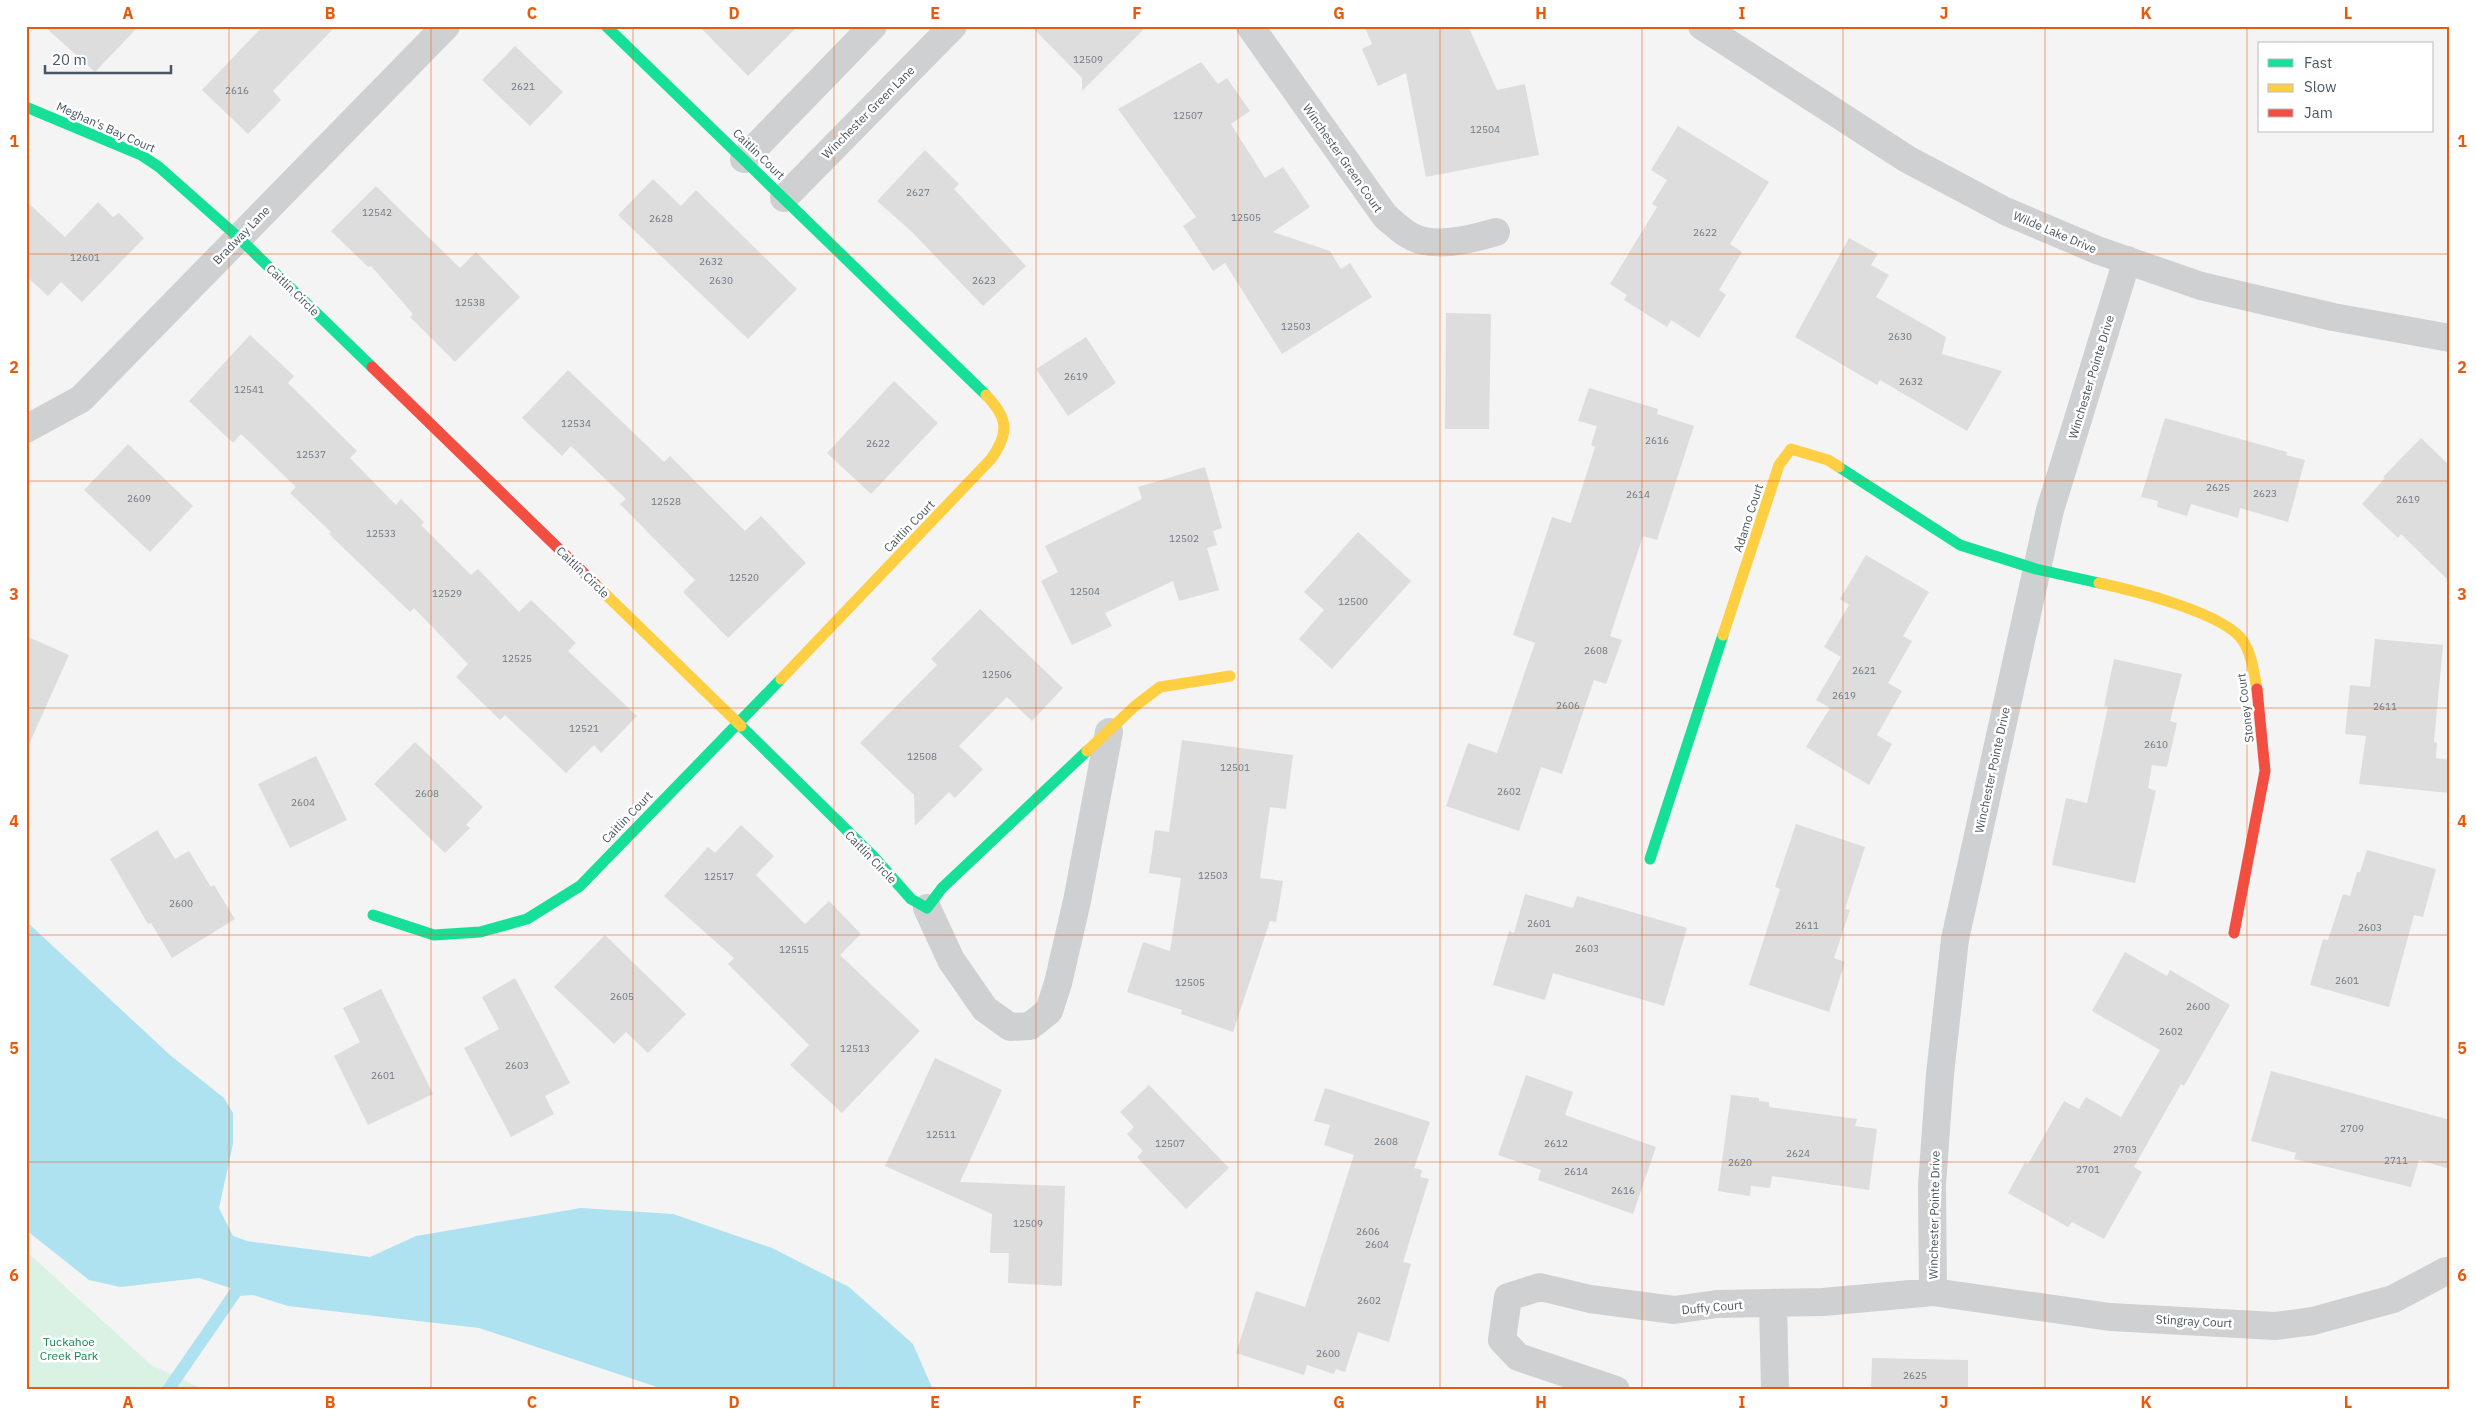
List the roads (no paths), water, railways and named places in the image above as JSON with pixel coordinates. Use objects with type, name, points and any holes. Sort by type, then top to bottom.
[{"type":"street","name":"Bradway Lane","points":[[26,429],[81,399],[446,26]]},
{"type":"street","name":"Caitlin Court","points":[[373,915],[434,935],[480,932],[527,919],[580,886],[971,482],[998,450],[1006,429],[1001,413],[976,383],[606,26]]},
{"type":"street","points":[[744,158],[873,26]]},
{"type":"street","name":"Winchester Green Lane","points":[[784,198],[952,26]]},
{"type":"street","name":"Winchester Green Court","points":[[1250,26],[1385,216],[1410,236],[1439,242],[1468,241],[1496,232]]},
{"type":"street","name":"Wilde Lake Drive","points":[[1702,26],[1906,159],[2005,211],[2126,260],[2201,286],[2333,317],[2450,338]]},
{"type":"street","name":"Meghan's Bay Court","points":[[26,107],[141,155],[159,167],[238,237]]},
{"type":"street","name":"Caitlin Circle","points":[[238,237],[738,723],[873,856],[911,899],[927,908]]},
{"type":"street","name":"Winchester Pointe Drive","points":[[1933,1292],[1932,1184],[1940,1074],[1955,939],[2050,510],[2126,260]]},
{"type":"street","name":"Adamo Court","points":[[1650,859],[1779,465],[1791,449],[1828,460],[1926,525],[1960,545],[2036,568]]},
{"type":"street","name":"Stoney Court","points":[[2036,568],[2110,585],[2188,608],[2223,623],[2243,640],[2253,664],[2262,726],[2265,771],[2262,795],[2234,933]]},
{"type":"street","points":[[1109,732],[1077,901],[1058,983],[1049,1011],[1030,1026],[1010,1027],[985,1009],[951,960],[927,908],[949,882],[1135,706],[1160,687],[1230,676]]},
{"type":"street","name":"Stingray Court","points":[[1933,1292],[2110,1317],[2275,1326],[2313,1321],[2393,1299],[2446,1271]]},
{"type":"street","name":"Duffy Court","points":[[1616,1390],[1518,1357],[1502,1340],[1508,1297],[1540,1287],[1590,1299],[1674,1310],[1717,1304],[1823,1302],[1933,1292]]},
{"type":"street","points":[[1773,1303],[1774,1390]]},
{"type":"water","points":[[26,921],[170,1055],[224,1098],[233,1113],[233,1144],[219,1208],[233,1236],[247,1241],[370,1257],[416,1236],[581,1208],[673,1214],[772,1248],[849,1287],[913,1344],[933,1390],[666,1390],[479,1328],[288,1306],[199,1278],[120,1287],[89,1280],[26,1230]]},
{"type":"waterway","points":[[168,1390],[237,1290],[254,1289]]},
{"type":"park label","name":"Tuckahoe Creek Park","points":[[69,1348]]}]
